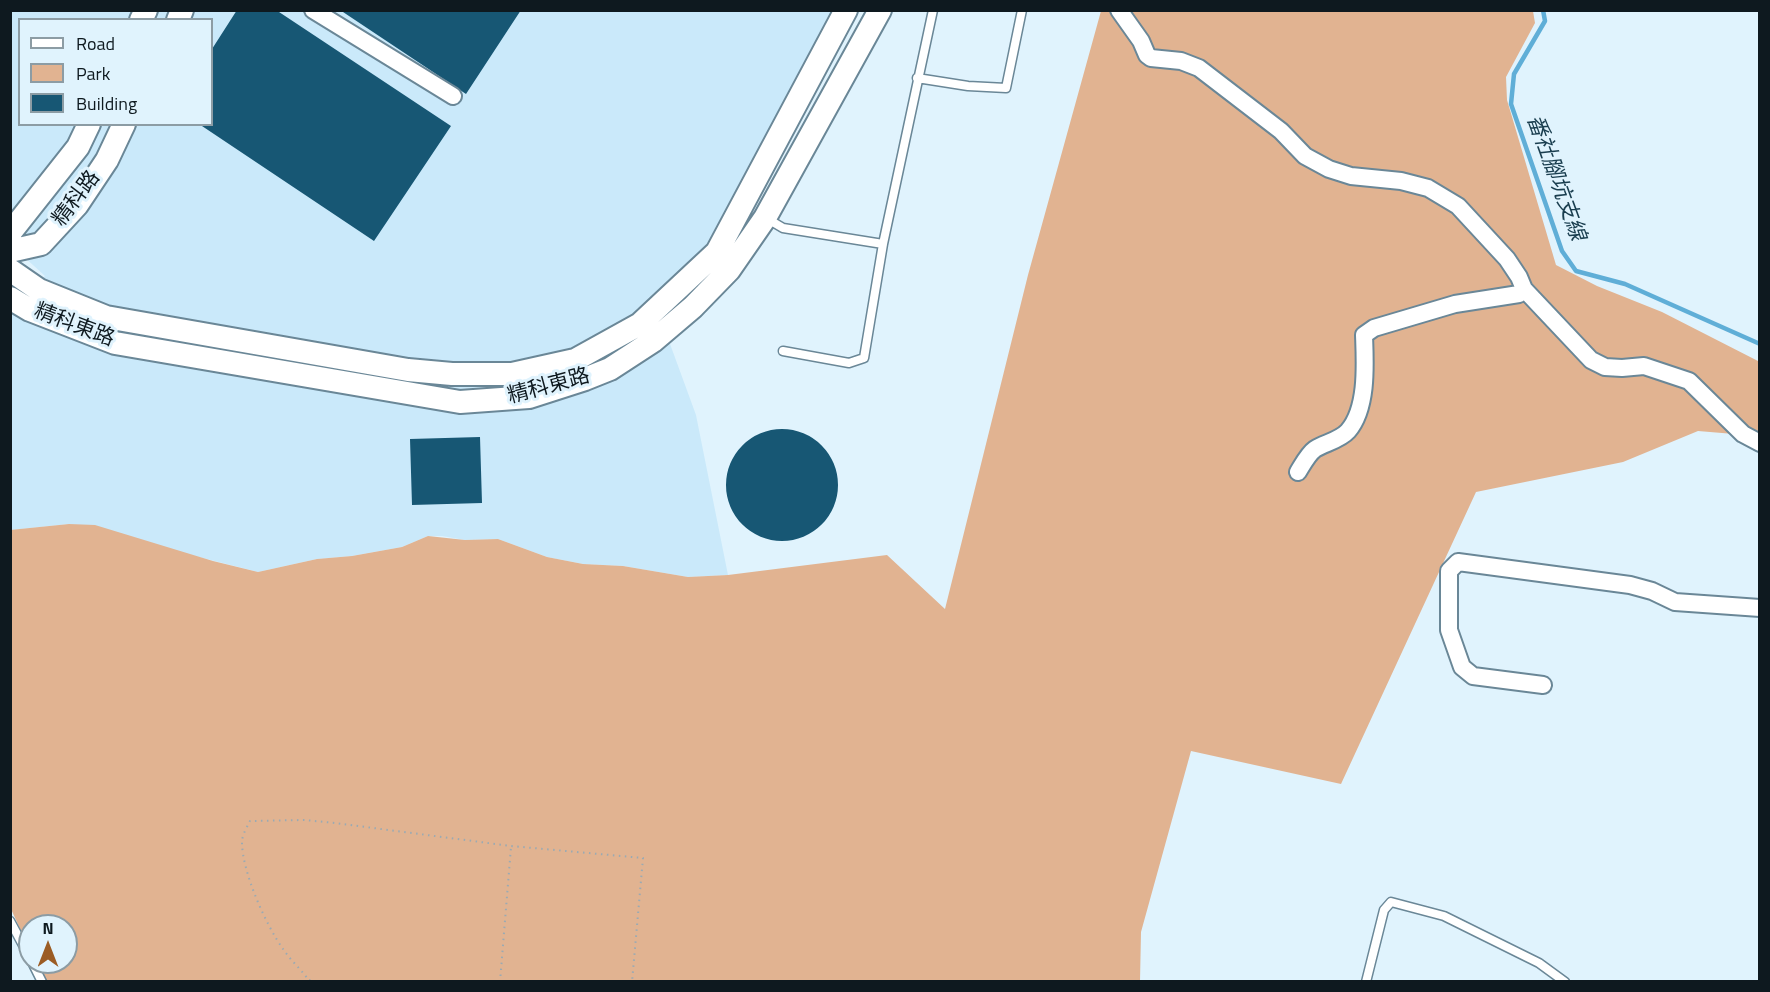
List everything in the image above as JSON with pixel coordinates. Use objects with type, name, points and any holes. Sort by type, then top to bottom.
[{"type":"street","points":[[313,10],[453,96]]},
{"type":"street","name":"精科東路","points":[[10,270],[39,290],[106,317],[408,370],[452,374],[512,374],[575,360],[640,324],[717,252],[846,10]]},
{"type":"street","name":"精科東路","points":[[10,298],[30,310],[115,343],[460,402],[529,397],[610,369],[653,341],[693,307],[729,270],[765,218],[880,10]]},
{"type":"street","points":[[1119,10],[1141,41],[1147,56],[1181,61],[1199,68],[1281,131],[1305,156],[1329,169],[1351,176],[1401,181],[1428,188],[1458,206],[1507,259],[1524,289],[1591,360],[1605,367],[1644,366],[1689,381],[1743,434],[1760,443]]},
{"type":"street","name":"精科路","points":[[10,233],[78,147],[88,126]]},
{"type":"street","name":"精科路","points":[[10,251],[41,244],[77,205],[106,160],[123,126]]},
{"type":"street","points":[[1298,472],[1313,450],[1348,432],[1356,418],[1363,395],[1364,335],[1374,328],[1455,304],[1519,294],[1524,289]]},
{"type":"street","points":[[1543,685],[1473,676],[1462,667],[1449,630],[1449,571],[1458,562],[1630,585],[1652,591],[1675,602],[1760,608]]},
{"type":"lane","points":[[783,351],[849,363],[864,358],[883,244],[933,10]]},
{"type":"lane","points":[[917,78],[968,86],[1006,88],[1022,10]]},
{"type":"lane","points":[[765,218],[783,228],[883,244]]},
{"type":"lane","points":[[1366,981],[1384,910],[1391,902],[1444,916],[1539,963],[1564,981]]},
{"type":"lane","points":[[10,921],[18,936]]},
{"type":"path","points":[[321,981],[310,981],[284,950],[265,918],[244,861],[242,840],[250,821],[304,820],[511,846],[643,858],[633,981]]},
{"type":"path","points":[[500,981],[511,846]]},
{"type":"shaded area","points":[[11,11],[850,11],[713,266],[683,303],[662,322],[696,415],[728,575],[688,577],[623,566],[583,564],[547,557],[498,539],[465,540],[442,536],[428,536],[402,547],[352,556],[317,559],[258,572],[69,524],[11,530],[11,308],[45,276],[11,245]]},
{"type":"green space","points":[[1101,11],[1533,11],[1535,23],[1506,77],[1507,100],[1556,265],[1597,286],[1662,312],[1758,361],[1758,436],[1698,431],[1623,462],[1476,492],[1341,784],[1191,751],[1141,932],[1140,981],[44,981],[41,974],[78,974],[78,914],[18,914],[18,924],[11,909],[10,530],[69,524],[95,525],[213,561],[258,572],[317,559],[352,556],[402,547],[428,536],[465,540],[498,539],[547,557],[583,564],[623,566],[688,577],[728,575],[887,555],[945,609],[1028,275]]},
{"type":"building","points":[[237,10],[276,10],[451,126],[374,241],[202,126],[213,126],[213,47]]},
{"type":"building","points":[[340,10],[521,10],[466,94]]},
{"type":"building","points":[[782,429],[804,433],[822,445],[834,463],[838,485],[834,507],[822,525],[804,537],[782,541],[760,537],[742,525],[730,507],[726,485],[730,463],[742,445],[760,433]]},
{"type":"building","points":[[480,437],[482,503],[412,505],[410,439]]},
{"type":"waterway","name":"番社腳坑支線","points":[[1543,10],[1545,21],[1514,74],[1511,104],[1562,251],[1576,271],[1625,284],[1760,344]]}]
